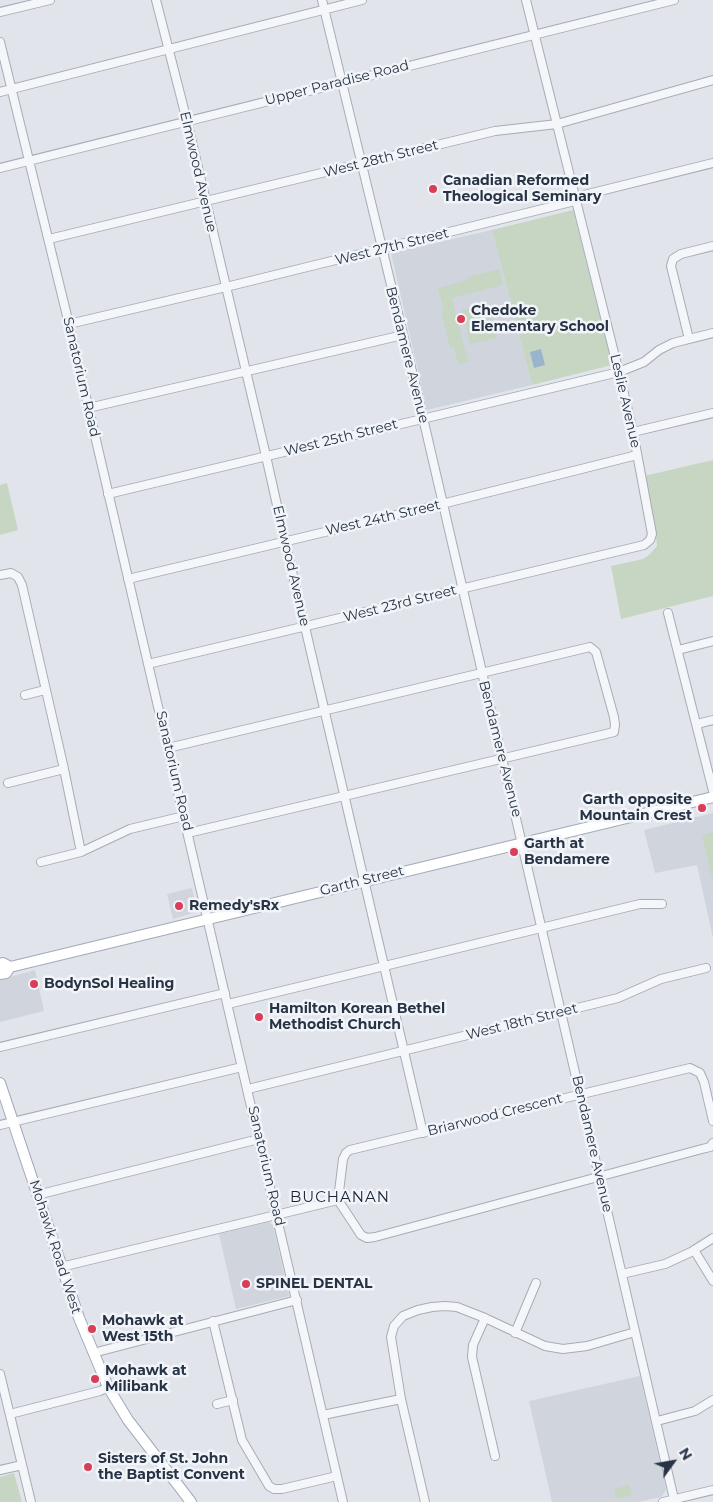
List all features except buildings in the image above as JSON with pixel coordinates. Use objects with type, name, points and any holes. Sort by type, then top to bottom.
[{"type":"main road","name":"Garth Street","points":[[0,974],[6,973],[10,967],[713,797]]},
{"type":"main road","points":[[0,964],[3,963],[10,967]]},
{"type":"main road","name":"Mohawk Road West","points":[[0,1083],[79,1318],[108,1387],[132,1426],[192,1502]]},
{"type":"street","points":[[0,12],[50,0]]},
{"type":"street","name":"Elmwood Avenue","points":[[156,0],[187,121],[266,456],[284,541],[346,796],[423,1133]]},
{"type":"street","name":"Bendamere Avenue","points":[[322,0],[403,334],[674,1499]]},
{"type":"street","points":[[0,92],[362,0]]},
{"type":"street","name":"Leslie Avenue","points":[[526,0],[633,432],[652,534],[650,540]]},
{"type":"street","name":"Upper Paradise Road","points":[[0,168],[342,81],[674,0]]},
{"type":"street","name":"Sanatorium Road","points":[[0,42],[49,239],[343,1502]]},
{"type":"street","name":"West 28th Street","points":[[49,239],[495,131],[557,124],[713,80]]},
{"type":"street","name":"West 27th Street","points":[[68,324],[226,288],[571,202],[584,195],[713,163]]},
{"type":"street","points":[[689,339],[671,266],[673,260],[681,254],[713,246]]},
{"type":"street","name":"West 25th Street","points":[[108,494],[619,372],[644,362],[659,350],[674,343],[713,333]]},
{"type":"street","points":[[88,408],[403,334]]},
{"type":"street","points":[[633,432],[713,413]]},
{"type":"street","name":"West 24th Street","points":[[128,579],[637,455]]},
{"type":"street","name":"West 23rd Street","points":[[148,664],[644,545],[650,540]]},
{"type":"street","points":[[0,575],[11,573],[18,577],[22,585],[81,852]]},
{"type":"street","points":[[668,613],[713,791]]},
{"type":"street","points":[[678,650],[713,641]]},
{"type":"street","points":[[168,748],[590,647],[596,652],[614,717],[614,732],[188,834]]},
{"type":"street","points":[[25,695],[45,690]]},
{"type":"street","points":[[697,724],[713,720]]},
{"type":"street","points":[[8,783],[64,769]]},
{"type":"street","points":[[41,862],[81,852],[120,832],[184,816]]},
{"type":"street","points":[[228,1004],[640,904],[662,904]]},
{"type":"street","name":"West 18th Street","points":[[248,1089],[562,1013],[618,998],[661,979],[706,968]]},
{"type":"street","points":[[0,1047],[226,993]]},
{"type":"street","points":[[0,1125],[242,1067]]},
{"type":"street","name":"Briarwood Crescent","points":[[338,1200],[343,1159],[350,1150],[690,1068],[700,1073],[704,1082],[713,1121]]},
{"type":"street","points":[[37,1195],[259,1139]]},
{"type":"street","points":[[61,1267],[338,1200],[362,1235],[367,1238],[375,1237],[702,1150],[710,1147],[713,1143]]},
{"type":"street","points":[[622,1274],[656,1267],[694,1250],[713,1238]]},
{"type":"street","points":[[694,1250],[713,1281]]},
{"type":"street","points":[[515,1333],[536,1283]]},
{"type":"street","points":[[93,1352],[297,1300]]},
{"type":"street","points":[[425,1502],[401,1399],[391,1337],[394,1326],[404,1316],[418,1310],[445,1306],[457,1307],[545,1346],[564,1349],[587,1346],[635,1332]]},
{"type":"street","points":[[485,1318],[474,1345],[472,1357],[495,1456]]},
{"type":"street","points":[[213,1321],[242,1440],[269,1486],[274,1489],[282,1489],[337,1476]]},
{"type":"street","points":[[0,1374],[31,1502]]},
{"type":"street","points":[[10,1414],[100,1391],[108,1387]]},
{"type":"street","points":[[322,1415],[401,1399]]},
{"type":"street","points":[[218,1404],[233,1400]]},
{"type":"street","points":[[657,1421],[695,1412],[713,1400]]},
{"type":"street","points":[[0,1470],[22,1465]]},
{"type":"street","points":[[663,1502],[713,1490]]},
{"type":"shaded area","name":"Chedoke Elementary School","points":[[492,230],[532,385],[427,410],[391,253]]},
{"type":"shaded area","points":[[713,813],[713,938],[697,865],[655,873],[644,830]]},
{"type":"shaded area","points":[[192,888],[196,908],[193,913],[173,919],[167,894]]},
{"type":"shaded area","points":[[35,970],[44,1011],[0,1022],[0,980]]},
{"type":"shaded area","points":[[269,1222],[273,1225],[289,1296],[236,1309],[219,1234]]},
{"type":"shaded area","points":[[640,1376],[666,1489],[665,1492],[661,1497],[638,1502],[552,1502],[529,1401]]},
{"type":"green space","points":[[573,210],[612,365],[532,385],[492,230]]},
{"type":"green space","points":[[499,269],[503,285],[452,298],[468,362],[458,364],[454,347],[450,348],[441,311],[444,310],[438,288],[468,280],[467,277]]},
{"type":"green space","points":[[489,304],[497,338],[470,344],[462,310]]},
{"type":"green space","points":[[713,460],[713,596],[621,619],[611,566],[643,559],[657,546],[644,476]]},
{"type":"green space","points":[[7,483],[18,530],[0,535],[0,485]]},
{"type":"green space","points":[[713,832],[713,883],[702,835]]},
{"type":"green space","points":[[14,1473],[22,1502],[0,1502],[0,1477]]},
{"type":"green space","points":[[629,1485],[632,1495],[616,1499],[614,1489]]},
{"type":"water","points":[[541,349],[545,365],[534,368],[530,352]]},
{"type":"place","name":"Canadian Reformed Theological Seminary","points":[[433,189]]},
{"type":"place","name":"Chedoke Elementary School","points":[[461,319]]},
{"type":"place","name":"Garth opposite Mountain Crest","points":[[702,808]]},
{"type":"place","name":"Garth at Bendamere","points":[[514,852]]},
{"type":"place","name":"Remedy'sRx","points":[[179,906]]},
{"type":"place","name":"BodynSol Healing","points":[[34,984]]},
{"type":"place","name":"Hamilton Korean Bethel Methodist Church","points":[[259,1017]]},
{"type":"place","name":"SPINEL DENTAL","points":[[246,1284]]},
{"type":"place","name":"Mohawk at West 15th","points":[[92,1329]]},
{"type":"place","name":"Mohawk at Milibank","points":[[95,1379]]},
{"type":"place","name":"Sisters of St. John the Baptist Convent","points":[[88,1467]]},
{"type":"district","name":"BUCHANAN","points":[[340,1198]]}]
